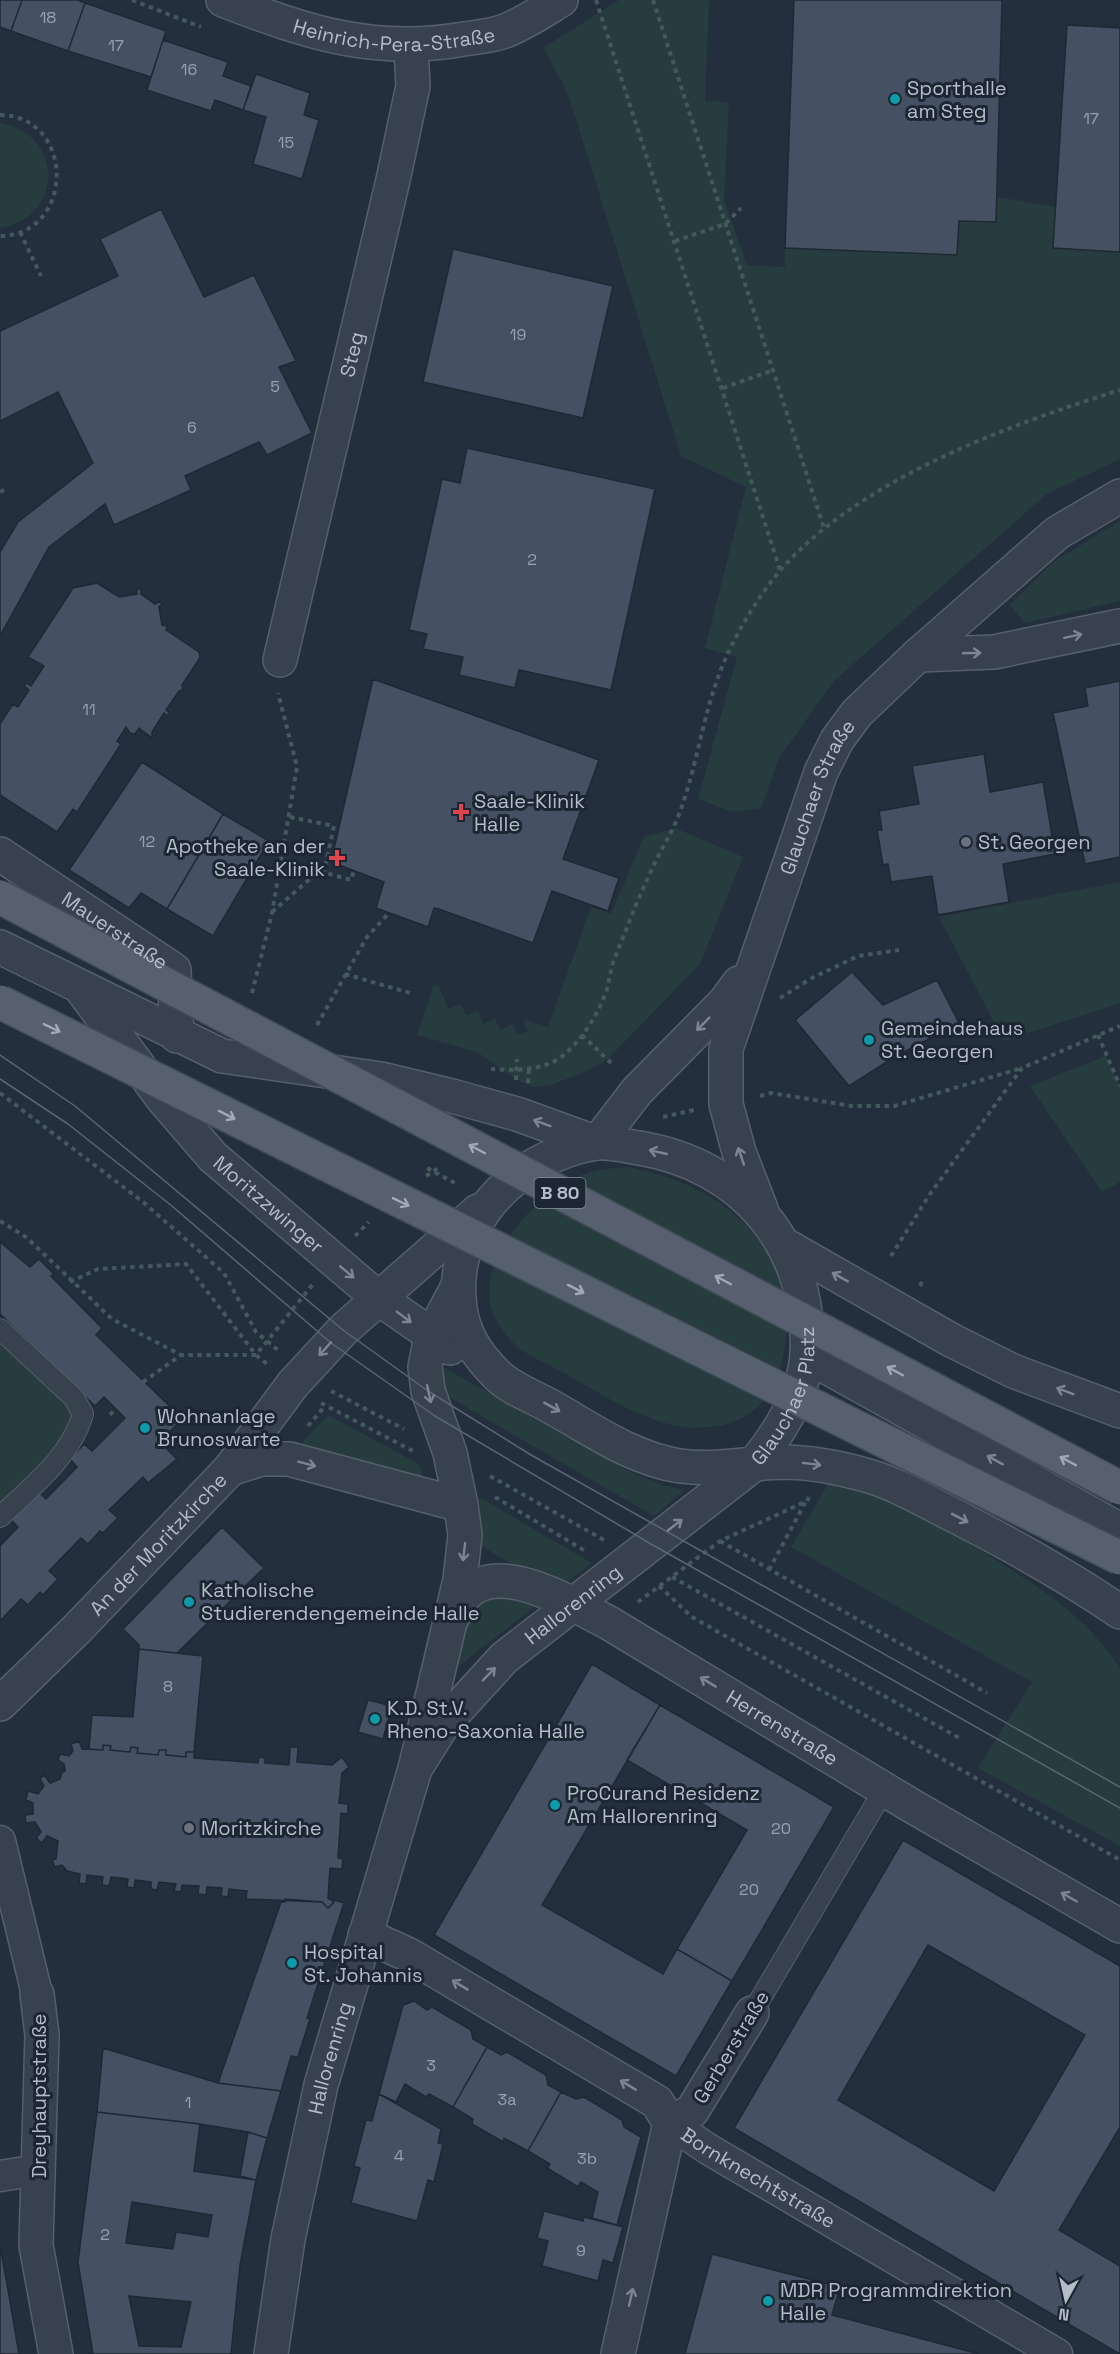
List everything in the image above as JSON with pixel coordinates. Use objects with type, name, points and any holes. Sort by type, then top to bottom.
[{"type":"main road","name":"B 80","points":[[0,897],[1120,1488]]},
{"type":"main road","points":[[0,1002],[1120,1558]]},
{"type":"street","name":"Heinrich-Pera-Straße","points":[[223,0],[281,23],[321,34],[378,45],[411,46],[502,32],[527,21],[561,0]]},
{"type":"street","name":"Steg","points":[[280,660],[392,189],[413,86],[411,46]]},
{"type":"street","name":"Glauchaer Straße","points":[[754,962],[780,895],[821,772],[837,740],[857,713],[918,655],[1057,533],[1120,496]]},
{"type":"street","points":[[918,655],[994,652],[1120,626]]},
{"type":"street","name":"Mauerstraße","points":[[0,854],[174,970],[177,1036]]},
{"type":"street","name":"Moritzzwinger","points":[[0,947],[177,1036],[222,1056],[381,1079],[517,1114],[597,1143]]},
{"type":"street","points":[[597,1143],[637,1090],[725,1002],[754,962]]},
{"type":"street","points":[[754,962],[726,1048],[724,1089],[739,1152],[762,1211]]},
{"type":"street","name":"Moritzzwinger","points":[[79,985],[163,1099],[213,1157],[377,1297],[431,1337],[500,1378]]},
{"type":"street","name":"Glauchaer Platz","points":[[597,1143],[656,1151],[683,1158],[711,1170],[762,1211],[783,1244],[797,1279],[803,1307],[807,1356],[801,1380],[783,1424],[753,1465],[718,1468],[682,1466],[653,1460],[628,1449],[500,1378],[466,1335],[460,1315],[458,1287],[460,1263],[469,1237],[489,1202],[523,1172],[558,1155],[597,1143]]},
{"type":"street","name":"An der Moritzkirche","points":[[0,1704],[77,1629],[230,1469],[298,1379],[377,1297],[489,1202]]},
{"type":"street","points":[[783,1244],[951,1340],[1013,1371],[1120,1412]]},
{"type":"street","name":"Glauchaer Platz","points":[[431,1337],[458,1287]]},
{"type":"street","name":"Hallorenring","points":[[271,2354],[288,2239],[321,2085],[415,1769],[460,1580],[465,1535],[452,1463],[428,1391],[425,1367],[431,1337]]},
{"type":"street","points":[[807,1356],[1120,1530]]},
{"type":"street","points":[[230,1469],[261,1459],[289,1459],[461,1504]]},
{"type":"street","points":[[753,1465],[809,1463],[871,1476],[908,1492],[1044,1561],[1120,1612]]},
{"type":"street","name":"Hallorenring","points":[[415,1769],[442,1726],[504,1658],[753,1465]]},
{"type":"street","name":"Herrenstraße","points":[[450,1622],[468,1592],[481,1584],[497,1580],[519,1582],[573,1604],[609,1623],[1120,1926]]},
{"type":"street","name":"Dreyhauptstraße","points":[[0,1841],[37,1994],[42,2035],[36,2245],[56,2354]]},
{"type":"street","name":"Bornknechtstraße","points":[[365,1935],[409,1955],[657,2102],[670,2123],[708,2149],[1057,2354]]},
{"type":"street","name":"Gerberstraße","points":[[670,2123],[692,2111],[752,2013]]},
{"type":"street","points":[[618,2354],[670,2123]]},
{"type":"street","points":[[0,2176],[39,2170]]},
{"type":"street","points":[[1001,2323],[1011,2354]]},
{"type":"lane","points":[[0,1329],[74,1398],[83,1414],[78,1433],[58,1460],[0,1517]]},
{"type":"lane","name":"Gerberstraße","points":[[752,2013],[885,1788]]},
{"type":"path","points":[[596,0],[780,570]]},
{"type":"path","points":[[653,0],[824,528]]},
{"type":"path","points":[[0,115],[20,118],[32,125],[51,147],[56,161],[56,190],[43,215],[20,232],[0,236]]},
{"type":"path","points":[[675,241],[725,224],[741,208]]},
{"type":"path","points":[[20,232],[41,276]]},
{"type":"path","points":[[723,388],[771,370]]},
{"type":"path","points":[[482,1069],[529,1069],[548,1064],[566,1054],[582,1035],[606,990],[611,965],[650,873],[678,817],[720,672],[759,596],[780,570],[824,528],[866,499],[961,447],[1058,410],[1120,390]]},
{"type":"path","points":[[0,492],[6,489]]},
{"type":"path","points":[[251,998],[272,913],[297,767],[275,684],[280,660]]},
{"type":"path","points":[[290,817],[334,826],[324,872]]},
{"type":"path","points":[[272,913],[319,871],[351,880],[354,870]]},
{"type":"path","points":[[317,1025],[367,937],[389,913]]},
{"type":"path","points":[[778,999],[812,978],[858,956],[899,950]]},
{"type":"path","points":[[345,974],[410,993]]},
{"type":"path","points":[[771,1093],[852,1107],[894,1106],[1022,1068],[1120,1026]]},
{"type":"path","points":[[1098,1035],[1120,1086]]},
{"type":"path","points":[[891,1256],[930,1194],[1022,1068]]},
{"type":"path","points":[[0,1093],[143,1202],[224,1273],[256,1332],[325,1406],[452,1463],[605,1540],[621,1567],[635,1604],[609,1623]]},
{"type":"path","points":[[427,1168],[455,1183]]},
{"type":"path","points":[[0,1221],[26,1237],[70,1282],[112,1319],[181,1355],[256,1355]]},
{"type":"path","points":[[70,1282],[98,1269],[186,1264],[256,1355],[298,1379],[320,1385],[452,1463],[599,1560],[621,1567]]},
{"type":"path","points":[[144,1382],[181,1355]]},
{"type":"path","points":[[768,1570],[807,1501]]},
{"type":"path","points":[[720,1541],[987,1693]]},
{"type":"path","points":[[672,1576],[961,1739]]},
{"type":"path","points":[[659,1586],[692,1617],[1120,1860]]},
{"type":"green space","points":[[619,0],[709,0],[705,101],[729,102],[724,200],[747,265],[785,267],[785,248],[957,255],[959,221],[995,222],[997,197],[1056,207],[1120,252],[1120,459],[1047,494],[834,681],[779,758],[761,808],[733,812],[698,799],[737,657],[705,648],[746,487],[681,456],[576,119],[565,87],[543,48]]},
{"type":"green space","points":[[0,123],[21,130],[36,142],[45,158],[48,175],[45,192],[36,208],[21,220],[0,228]]},
{"type":"green space","points":[[1120,521],[1120,601],[1025,623],[1010,605],[1052,563]]},
{"type":"green space","points":[[675,828],[743,857],[700,964],[608,1059],[587,1071],[551,1085],[533,1087],[519,1081],[477,1052],[417,1035],[434,985],[439,986],[448,1009],[461,1004],[466,1016],[478,1011],[483,1024],[495,1019],[500,1030],[513,1024],[518,1035],[528,1031],[523,1019],[548,1027],[591,907],[611,914],[644,837]]},
{"type":"green space","points":[[1120,882],[1120,1003],[1004,1041],[939,917]]},
{"type":"green space","points":[[1106,1056],[1120,1086],[1120,1182],[1102,1192],[1030,1086]]},
{"type":"green space","points":[[629,1167],[670,1178],[707,1195],[741,1220],[767,1253],[777,1275],[784,1300],[786,1326],[784,1353],[777,1378],[765,1399],[747,1415],[723,1425],[698,1428],[667,1424],[651,1419],[525,1352],[508,1337],[495,1318],[489,1293],[492,1272],[501,1250],[530,1211],[567,1182],[585,1174]]},
{"type":"green space","points":[[0,1329],[83,1414],[0,1517]]},
{"type":"green space","points":[[441,1366],[632,1473],[662,1485],[685,1490],[654,1516],[440,1392]]},
{"type":"green space","points":[[328,1415],[419,1464],[425,1482],[300,1450],[301,1444]]},
{"type":"green space","points":[[828,1484],[857,1488],[895,1498],[912,1506],[1050,1596],[1070,1612],[1105,1647],[1120,1668],[1120,1846],[978,1768],[1032,1682],[791,1547]]},
{"type":"green space","points":[[479,1497],[592,1563],[556,1590],[481,1546]]},
{"type":"green space","points":[[497,1594],[538,1604],[459,1666],[456,1664],[465,1622],[476,1607]]},
{"type":"building","points":[[0,0],[22,0],[11,31],[0,27]]},
{"type":"building","points":[[22,0],[78,0],[85,3],[68,51],[11,31]]},
{"type":"building","name":"Sporthalle am Steg","points":[[794,0],[1002,0],[996,222],[959,221],[957,255],[785,248]]},
{"type":"building","points":[[85,3],[166,31],[151,77],[68,51]]},
{"type":"building","points":[[1067,25],[1120,28],[1120,252],[1053,248]]},
{"type":"building","points":[[163,40],[228,62],[223,76],[251,86],[243,110],[215,100],[211,111],[147,90]]},
{"type":"building","points":[[256,74],[310,93],[304,115],[319,120],[302,179],[253,164],[266,117],[243,110]]},
{"type":"building","points":[[161,209],[204,297],[254,275],[296,361],[279,367],[312,433],[267,455],[259,442],[185,476],[191,490],[114,525],[105,504],[49,547],[0,636],[0,552],[18,522],[93,463],[58,392],[0,421],[0,331],[118,276],[100,239]]},
{"type":"building","points":[[453,249],[613,286],[583,418],[423,382]]},
{"type":"building","points":[[467,448],[655,489],[611,690],[519,670],[515,688],[459,675],[463,657],[423,649],[427,634],[409,630],[442,479],[460,483]]},
{"type":"building","points":[[97,583],[119,597],[137,594],[137,589],[141,589],[141,594],[155,604],[160,601],[162,625],[167,626],[166,630],[199,652],[200,658],[182,685],[183,690],[179,691],[166,710],[169,712],[167,716],[164,713],[152,732],[152,738],[139,728],[135,734],[130,733],[126,727],[117,741],[121,744],[77,812],[73,809],[57,832],[0,795],[0,724],[13,704],[18,707],[29,690],[24,686],[27,683],[31,686],[44,666],[28,657],[73,588]]},
{"type":"building","name":"Saale-Klinik Halle","points":[[373,679],[599,760],[563,859],[619,878],[608,911],[552,891],[533,943],[439,909],[434,908],[428,927],[376,908],[384,882],[331,862]]},
{"type":"building","points":[[1120,681],[1120,857],[1085,864],[1053,713],[1088,706],[1085,688]]},
{"type":"building","name":"St. Georgen","points":[[984,754],[990,792],[1043,782],[1055,854],[1003,864],[1009,902],[938,915],[932,876],[891,882],[888,864],[883,865],[877,830],[882,830],[879,811],[919,804],[912,766]]},
{"type":"building","points":[[142,762],[223,814],[167,909],[141,893],[129,908],[69,870]]},
{"type":"building","points":[[223,814],[269,841],[213,936],[167,909]]},
{"type":"building","name":"Gemeindehaus St. Georgen","points":[[852,972],[883,1005],[937,980],[959,1023],[893,1058],[849,1086],[795,1020]]},
{"type":"building","name":"Wohnanlage Brunoswarte","points":[[0,1242],[30,1267],[39,1259],[54,1274],[51,1276],[102,1328],[96,1335],[183,1419],[169,1432],[176,1441],[167,1449],[177,1459],[148,1483],[143,1477],[109,1510],[118,1518],[103,1533],[100,1531],[88,1544],[81,1538],[49,1571],[58,1579],[43,1595],[40,1592],[28,1605],[21,1599],[0,1621],[0,1546],[18,1527],[11,1520],[39,1492],[46,1499],[77,1467],[70,1459],[84,1444],[92,1451],[125,1418],[104,1397],[95,1406],[0,1314]]},
{"type":"building","name":"Katholische Studierendengemeinde Halle","points":[[222,1527],[264,1568],[177,1653],[139,1649],[139,1645],[123,1629]]},
{"type":"building","points":[[139,1649],[203,1656],[194,1752],[186,1752],[186,1757],[166,1755],[166,1750],[159,1750],[158,1755],[137,1753],[138,1748],[131,1747],[130,1752],[110,1750],[111,1746],[103,1745],[103,1750],[89,1749],[92,1715],[133,1717]]},
{"type":"building","name":"ProCurand Residenz Am Hallorenring","points":[[592,1664],[660,1705],[542,1905],[663,1974],[677,1949],[732,1981],[676,2076],[434,1935]]},
{"type":"building","name":"K.D. St.V. Rheno-Saxonia Halle","points":[[368,1700],[392,1706],[383,1739],[358,1732]]},
{"type":"building","points":[[660,1705],[834,1807],[732,1981],[677,1949],[747,1830],[627,1760]]},
{"type":"building","name":"Moritzkirche","points":[[79,1741],[82,1749],[103,1750],[103,1745],[111,1746],[110,1750],[130,1752],[131,1747],[138,1748],[137,1753],[158,1755],[159,1750],[166,1750],[166,1755],[186,1757],[186,1752],[194,1752],[194,1758],[258,1763],[259,1757],[265,1758],[265,1763],[289,1765],[290,1747],[298,1747],[297,1762],[332,1765],[342,1757],[349,1767],[342,1773],[339,1803],[348,1804],[348,1814],[341,1813],[338,1858],[343,1859],[342,1869],[330,1868],[328,1898],[334,1902],[328,1908],[322,1902],[246,1899],[247,1891],[229,1889],[228,1897],[221,1896],[222,1888],[207,1887],[206,1895],[198,1894],[199,1886],[182,1885],[181,1892],[174,1891],[176,1884],[159,1882],[157,1890],[151,1889],[151,1882],[135,1880],[134,1888],[127,1887],[128,1879],[111,1877],[109,1886],[102,1885],[103,1877],[87,1875],[86,1884],[79,1883],[80,1874],[67,1871],[62,1865],[55,1867],[52,1860],[56,1859],[58,1841],[47,1836],[42,1843],[36,1838],[41,1832],[35,1822],[26,1823],[25,1815],[33,1814],[33,1803],[26,1800],[28,1791],[38,1794],[44,1786],[40,1779],[44,1775],[50,1783],[60,1779],[62,1772],[65,1771],[64,1764],[58,1760],[60,1754],[69,1756],[73,1751],[71,1744]]},
{"type":"building","points":[[903,1840],[1120,1966],[1120,2127],[1059,2230],[1120,2266],[1120,2354],[734,2128]],"holes":[[[928,1945],[1085,2035],[994,2191],[838,2100]]]},
{"type":"building","name":"Hospital St. Johannis","points":[[328,1898],[344,1903],[307,2018],[310,2019],[298,2057],[291,2056],[281,2091],[218,2083],[281,1902],[285,1902],[285,1899],[322,1902],[328,1908],[334,1902]]},
{"type":"building","points":[[414,2001],[427,2010],[432,2007],[471,2030],[473,2039],[487,2047],[453,2107],[429,2094],[426,2097],[405,2084],[396,2102],[379,2094],[403,2005]]},
{"type":"building","points":[[487,2047],[501,2055],[507,2052],[546,2075],[548,2085],[561,2092],[528,2151],[504,2138],[503,2142],[472,2124],[473,2119],[453,2107]]},
{"type":"building","points":[[103,2048],[218,2083],[281,2091],[267,2138],[248,2132],[200,2124],[97,2112]]},
{"type":"building","points":[[561,2092],[576,2099],[584,2097],[622,2120],[624,2127],[641,2137],[617,2225],[592,2218],[598,2192],[581,2182],[578,2187],[547,2168],[550,2164],[528,2151]]},
{"type":"building","points":[[379,2094],[441,2129],[438,2143],[443,2144],[434,2182],[428,2180],[417,2221],[351,2203],[360,2168],[354,2166],[366,2120],[372,2121]]},
{"type":"building","points":[[97,2112],[200,2124],[194,2171],[256,2180],[240,2265],[231,2354],[93,2354],[78,2262]],"holes":[[[132,2202],[212,2215],[208,2237],[176,2232],[173,2249],[126,2243]],[[129,2296],[191,2302],[181,2347],[139,2346]]]},
{"type":"building","points":[[248,2132],[267,2138],[256,2180],[240,2176]]},
{"type":"building","points":[[544,2211],[583,2221],[584,2217],[623,2227],[613,2263],[603,2260],[598,2281],[542,2266],[548,2241],[537,2238]]},
{"type":"building","points":[[0,2245],[11,2307],[19,2354],[0,2354]]},
{"type":"building","name":"MDR Programmdirektion Halle","points":[[712,2254],[840,2287],[832,2315],[979,2354],[685,2354]]},
{"type":"tram line","points":[[0,1055],[75,1106],[343,1330],[428,1391],[531,1455],[1120,1787]]},
{"type":"tram line","points":[[0,1079],[68,1124],[172,1206],[331,1343],[435,1416],[651,1544],[1120,1808]]},
{"type":"place","name":"Sporthalle am Steg","points":[[895,99]]},
{"type":"place","name":"Saale-Klinik Halle","points":[[461,812]]},
{"type":"place","name":"St. Georgen","points":[[966,842]]},
{"type":"place","name":"Apotheke an der Saale-Klinik","points":[[337,858]]},
{"type":"place","name":"Gemeindehaus St. Georgen","points":[[869,1040]]},
{"type":"place","name":"Wohnanlage Brunoswarte","points":[[145,1428]]},
{"type":"place","name":"Katholische Studierendengemeinde Halle","points":[[189,1602]]},
{"type":"place","name":"K.D. St.V. Rheno-Saxonia Halle","points":[[375,1719]]},
{"type":"place","name":"ProCurand Residenz Am Hallorenring","points":[[555,1805]]},
{"type":"place","name":"Moritzkirche","points":[[189,1828]]},
{"type":"place","name":"Hospital St. Johannis","points":[[292,1963]]},
{"type":"place","name":"MDR Programmdirektion Halle","points":[[768,2301]]}]
